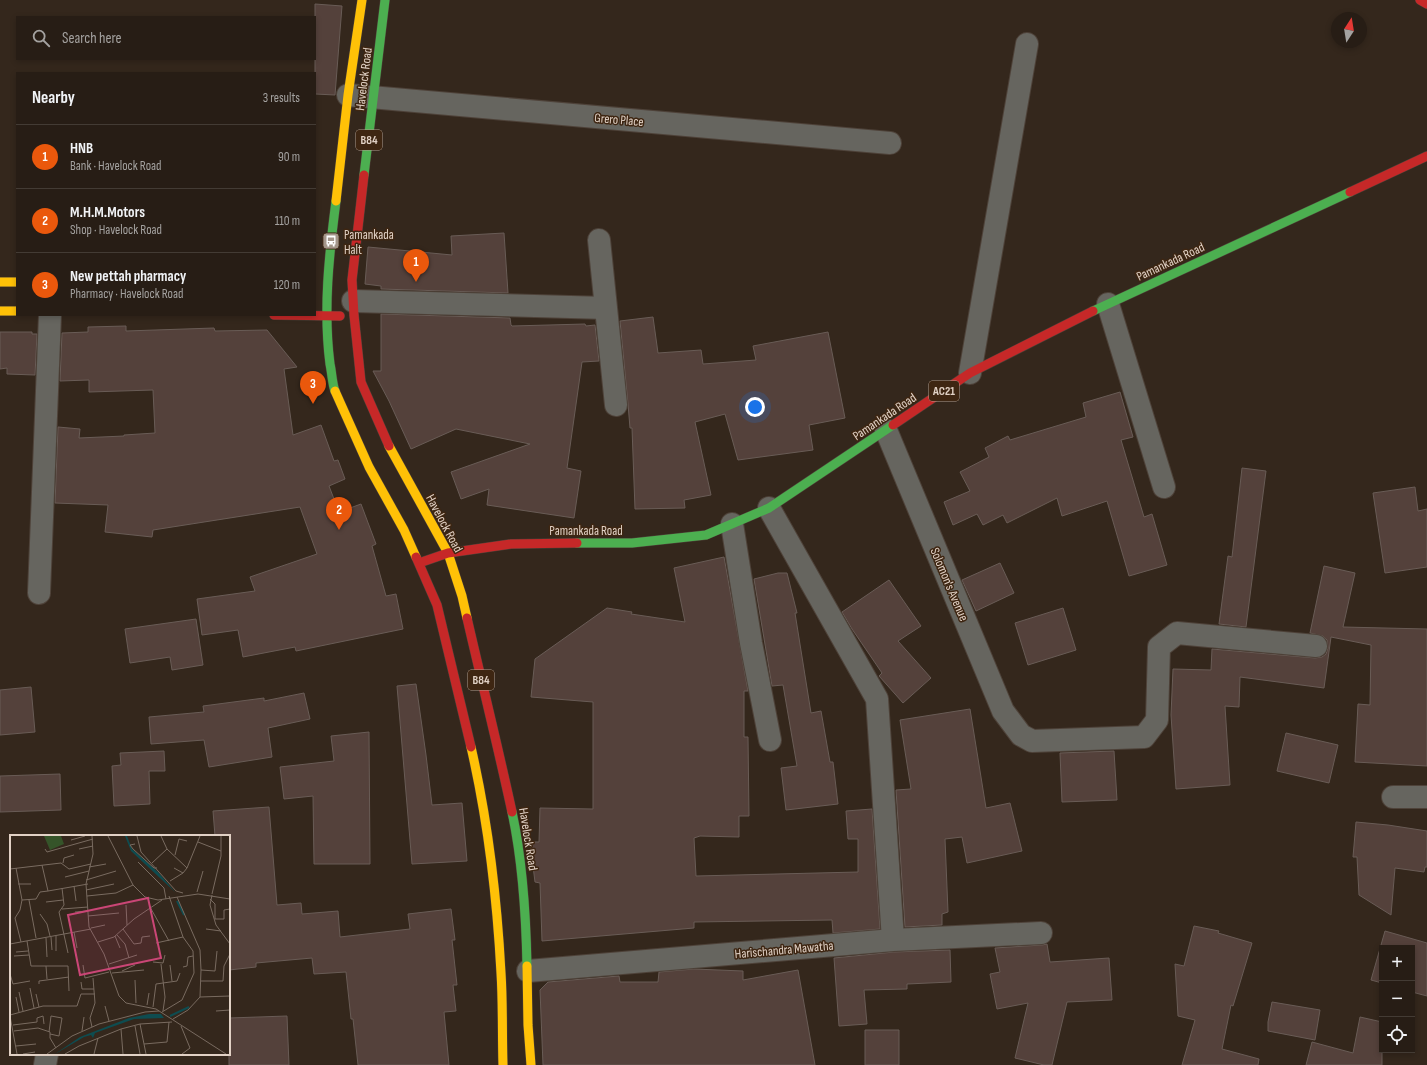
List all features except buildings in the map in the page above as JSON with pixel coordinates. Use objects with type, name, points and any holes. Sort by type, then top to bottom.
[{"type":"main road","name":"Havelock Road","points":[[362,0],[348,95],[331,241],[325,279],[326,316],[334,390],[369,467],[404,530],[419,562],[436,605],[479,782],[495,891],[501,974],[503,1065]]},
{"type":"main road","name":"Havelock Road","points":[[385,0],[353,299],[361,382],[393,455],[448,553],[462,596],[482,685],[498,746],[516,830],[526,915],[528,1026],[531,1065]]},
{"type":"main road","points":[[1420,0],[1427,4]]},
{"type":"main road","name":"Pamankada Road","points":[[419,562],[448,553],[511,544],[639,542],[706,535],[769,508],[970,374],[1108,304],[1427,156]]},
{"type":"main road","points":[[316,316],[326,316],[353,299],[325,279]]},
{"type":"main road","points":[[0,282],[16,282]]},
{"type":"main road","points":[[0,311],[16,311]]},
{"type":"street","points":[[970,374],[1027,44]]},
{"type":"street","name":"Grero Place","points":[[348,95],[890,143]]},
{"type":"street","points":[[599,240],[616,405]]},
{"type":"street","points":[[353,299],[606,308]]},
{"type":"street","points":[[1108,304],[1164,487]]},
{"type":"street","points":[[39,593],[50,316]]},
{"type":"street","name":"Solomon's Avenue","points":[[886,430],[1003,711],[1021,735],[1032,741],[1144,737],[1157,720],[1159,646],[1177,633],[1316,646]]},
{"type":"street","points":[[769,508],[877,699],[893,940]]},
{"type":"street","points":[[732,524],[751,643],[770,740]]},
{"type":"street","points":[[1393,797],[1427,797]]},
{"type":"street","name":"Harischandra Mawatha","points":[[528,971],[893,940],[1041,933]]},
{"type":"street","points":[[45,1065],[47,1055]]},
{"type":"traffic: fast","points":[[364,175],[385,0]]},
{"type":"traffic: fast","points":[[1093,311],[1350,192]]},
{"type":"traffic: fast","points":[[335,391],[328,344],[327,303],[329,262],[336,201]]},
{"type":"traffic: fast","points":[[577,543],[632,543],[706,535],[769,508],[893,425]]},
{"type":"traffic: fast","points":[[512,812],[519,850],[523,889],[527,966]]},
{"type":"traffic: slow","points":[[336,201],[348,95],[362,0]]},
{"type":"traffic: slow","points":[[0,282],[16,282]]},
{"type":"traffic: slow","points":[[0,311],[16,311]]},
{"type":"traffic: slow","points":[[335,391],[369,467],[404,530],[416,557]]},
{"type":"traffic: slow","points":[[389,446],[448,553],[462,596],[467,618]]},
{"type":"traffic: slow","points":[[471,747],[487,831],[494,888],[502,985],[503,1065]]},
{"type":"traffic: slow","points":[[527,966],[528,1025],[531,1065]]},
{"type":"traffic: jam","points":[[1420,0],[1427,4]]},
{"type":"traffic: jam","points":[[1350,192],[1427,156]]},
{"type":"traffic: jam","points":[[364,175],[352,280],[354,315],[361,382],[389,446]]},
{"type":"traffic: jam","points":[[893,425],[970,373],[1093,311]]},
{"type":"traffic: jam","points":[[316,316],[340,316]]},
{"type":"traffic: jam","points":[[419,563],[448,553],[511,544],[577,543]]},
{"type":"traffic: jam","points":[[416,557],[437,605],[471,747]]},
{"type":"traffic: jam","points":[[467,618],[512,812]]},
{"type":"place","name":"Pamankada Halt","points":[[331,241]]},
{"type":"place","name":"HNB","points":[[416,282]]},
{"type":"place","name":"New pettah pharmacy","points":[[313,404]]},
{"type":"place","name":"M.H.M.Motors","points":[[339,530]]}]
